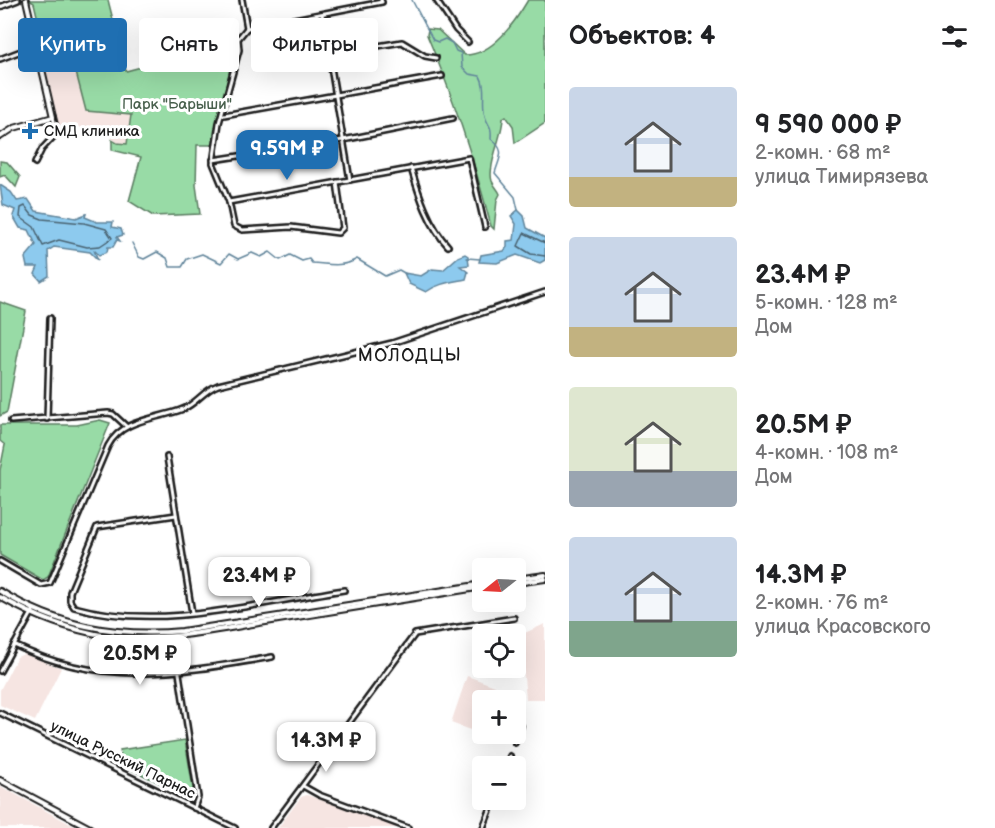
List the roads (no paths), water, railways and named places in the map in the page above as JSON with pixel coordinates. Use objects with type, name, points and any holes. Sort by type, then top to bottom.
[{"type":"main road","points":[[26,0],[30,18]]},
{"type":"main road","points":[[0,137],[14,128],[53,117],[43,72]]},
{"type":"main road","points":[[526,580],[545,577]]},
{"type":"main road","points":[[0,597],[87,632],[146,638],[196,633],[472,588]]},
{"type":"main road","points":[[0,591],[33,612]]},
{"type":"main road","points":[[0,780],[90,828]]},
{"type":"street","points":[[0,8],[18,0]]},
{"type":"street","points":[[242,0],[247,28]]},
{"type":"street","points":[[436,0],[456,30],[468,42]]},
{"type":"street","points":[[337,182],[343,228],[338,233],[291,227],[242,230],[234,226],[229,202],[213,160],[219,123],[224,115],[239,50],[238,39],[247,28],[382,1]]},
{"type":"street","points":[[322,14],[323,18]]},
{"type":"street","points":[[378,46],[402,42],[425,56],[436,58]]},
{"type":"street","points":[[0,59],[18,52]]},
{"type":"street","points":[[332,72],[350,180]]},
{"type":"street","points":[[224,115],[441,76]]},
{"type":"street","points":[[35,163],[42,149],[57,133],[53,117]]},
{"type":"street","points":[[213,160],[342,140],[453,118]]},
{"type":"street","points":[[229,202],[469,158],[485,227]]},
{"type":"street","points":[[411,168],[419,194],[440,237],[448,246]]},
{"type":"street","points":[[0,561],[44,586],[50,583],[108,446],[126,426],[184,409],[209,388],[218,385],[392,343],[545,292]]},
{"type":"street","points":[[47,419],[50,318]]},
{"type":"street","points":[[11,421],[108,413],[113,414],[126,426]]},
{"type":"street","points":[[167,457],[192,613]]},
{"type":"street","points":[[176,515],[97,527],[70,592],[70,602],[74,607],[97,614],[156,617],[344,590]]},
{"type":"street","points":[[0,671],[33,612]]},
{"type":"street","points":[[271,828],[415,634],[514,618]]},
{"type":"street","points":[[14,645],[54,661],[94,671],[139,675],[179,673],[272,657]]},
{"type":"street","points":[[179,673],[198,797],[194,808]]},
{"type":"street","name":"улица Русский Парнас","points":[[0,713],[235,828]]},
{"type":"street","points":[[303,786],[318,795],[408,828]]},
{"type":"street","points":[[483,828],[490,810]]},
{"type":"water","points":[[0,185],[11,192],[17,201],[28,199],[36,211],[76,218],[86,214],[85,217],[97,222],[113,222],[112,227],[121,229],[123,235],[117,237],[120,241],[117,240],[113,247],[108,247],[107,252],[99,255],[94,250],[98,260],[90,252],[54,247],[48,251],[49,276],[41,281],[35,274],[38,267],[27,267],[25,258],[36,245],[29,230],[20,228],[13,216],[15,210],[3,205]]},
{"type":"water","points":[[518,210],[524,216],[527,228],[545,238],[545,260],[540,263],[517,255],[497,263],[479,262],[481,255],[504,251],[507,241],[514,240],[516,224],[511,216]]},
{"type":"water","points":[[465,254],[468,256],[469,265],[460,266],[468,272],[466,279],[440,285],[426,292],[409,284],[404,273],[421,276],[432,269],[443,270]]},
{"type":"waterway","points":[[412,0],[433,40],[438,42],[445,39],[452,43],[456,51],[461,53],[462,67],[469,74],[480,76],[483,85],[484,111],[491,139],[500,151],[495,173],[515,197],[518,210]]},
{"type":"waterway","points":[[132,243],[139,257],[144,259],[157,252],[167,258],[170,267],[182,267],[187,259],[202,254],[221,263],[229,254],[238,259],[252,253],[261,257],[270,252],[280,260],[290,255],[302,261],[309,259],[312,263],[329,265],[346,264],[357,259],[385,276],[399,270],[406,274]]},
{"type":"waterway","points":[[467,258],[480,259]]},
{"type":"place","name":"СМД клиника","points":[[30,131]]},
{"type":"district","name":"МОЛОДЦЫ","points":[[410,355]]},
{"type":"park label","name":"Парк \"Барыши\"","points":[[177,104]]}]
